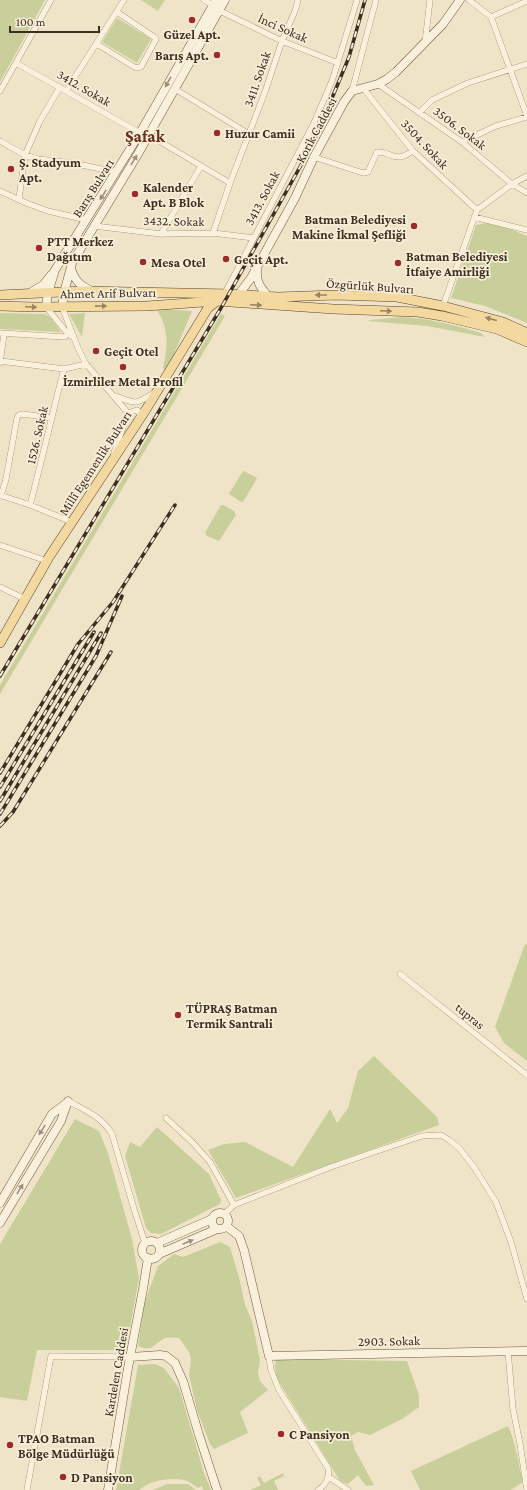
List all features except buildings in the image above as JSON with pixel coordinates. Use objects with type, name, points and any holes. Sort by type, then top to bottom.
[{"type":"main road","name":"Ahmet Arif Bulvarı","points":[[0,295],[92,292],[206,294]]},
{"type":"main road","name":"Özgürlük Bulvarı","points":[[206,294],[225,293],[278,297],[306,295],[397,297],[443,306],[503,322],[527,332]]},
{"type":"main road","points":[[186,294],[195,302],[198,311],[197,326]]},
{"type":"main road","name":"Ahmet Arif Bulvarı","points":[[0,306],[147,306],[195,302],[217,302]]},
{"type":"main road","name":"Özgürlük Bulvarı","points":[[217,302],[418,312],[497,329],[527,342]]},
{"type":"main road","name":"Millî Egemenlik Bulvarı","points":[[1,637],[47,561],[140,418],[208,308],[217,302]]},
{"type":"street","points":[[0,91],[52,0]]},
{"type":"street","points":[[66,91],[124,0]]},
{"type":"street","points":[[204,0],[214,2]]},
{"type":"street","name":"Barış Bulvarı","points":[[62,307],[72,263],[149,135],[226,0]]},
{"type":"street","name":"3411. Sokak","points":[[213,233],[298,0]]},
{"type":"street","name":"3413. Sokak","points":[[225,293],[313,125],[332,81],[357,0]]},
{"type":"street","points":[[352,91],[376,0]]},
{"type":"street","points":[[425,43],[430,0]]},
{"type":"street","name":"Korik Caddesi","points":[[239,294],[251,278],[295,198],[314,157],[344,102],[352,91],[378,84],[396,72],[443,24],[460,0]]},
{"type":"street","points":[[462,142],[496,126],[527,116],[491,17],[469,0]]},
{"type":"street","points":[[491,17],[527,0]]},
{"type":"street","name":"Barış Bulvarı","points":[[46,307],[48,293],[55,270],[140,133],[214,2]]},
{"type":"street","name":"İnci Sokak","points":[[220,11],[282,41],[338,63]]},
{"type":"street","points":[[97,44],[136,68],[141,67],[156,39],[117,12]]},
{"type":"street","name":"3412. Sokak","points":[[16,63],[140,133]]},
{"type":"street","points":[[420,112],[432,100],[468,83],[527,64]]},
{"type":"street","name":"3506. Sokak","points":[[378,84],[462,142],[512,184],[527,193]]},
{"type":"street","points":[[19,199],[25,155],[40,121],[60,87]]},
{"type":"street","name":"3504. Sokak","points":[[362,88],[413,151],[477,210]]},
{"type":"street","points":[[175,89],[249,134]]},
{"type":"street","points":[[149,135],[230,183]]},
{"type":"street","points":[[0,141],[25,155],[38,159],[72,163],[116,172]]},
{"type":"street","points":[[314,157],[362,173],[368,172],[377,152],[382,151],[403,157],[413,151]]},
{"type":"street","points":[[161,234],[201,166]]},
{"type":"street","points":[[443,306],[477,210],[512,184],[527,176]]},
{"type":"street","points":[[0,191],[48,211],[87,220]]},
{"type":"street","points":[[474,217],[527,230]]},
{"type":"street","name":"3432. Sokak","points":[[94,226],[161,234],[213,233],[254,238]]},
{"type":"street","points":[[257,267],[256,277],[260,287],[267,295]]},
{"type":"street","points":[[71,269],[76,282],[92,292]]},
{"type":"street","points":[[30,293],[43,285],[55,270]]},
{"type":"street","points":[[362,310],[364,296]]},
{"type":"street","points":[[46,307],[68,334],[74,338]]},
{"type":"street","points":[[62,307],[86,364],[128,413]]},
{"type":"street","points":[[65,337],[2,334],[0,362],[64,369],[86,364]]},
{"type":"street","name":"1526. Sokak","points":[[30,505],[48,438],[51,418],[64,369]]},
{"type":"street","points":[[114,395],[135,403],[143,400],[156,391]]},
{"type":"street","points":[[128,413],[137,410],[140,418]]},
{"type":"street","points":[[110,463],[128,413]]},
{"type":"street","points":[[51,418],[23,414],[19,415],[17,418],[6,479],[0,496],[30,505],[72,522]]},
{"type":"street","points":[[0,545],[47,561]]},
{"type":"street","points":[[0,587],[25,599]]},
{"type":"street","name":"tupras","points":[[400,974],[527,1075]]},
{"type":"street","points":[[0,1203],[52,1114],[68,1101]]},
{"type":"street","points":[[0,1223],[61,1121],[68,1101]]},
{"type":"street","points":[[68,1101],[100,1119],[112,1134],[145,1243]]},
{"type":"street","points":[[166,1118],[193,1143],[210,1162],[234,1205]]},
{"type":"street","points":[[224,1214],[234,1205],[328,1168],[422,1136],[441,1135],[459,1148],[474,1167],[496,1202],[509,1236],[527,1299]]},
{"type":"street","points":[[157,1243],[212,1219],[217,1213],[224,1214],[228,1218],[226,1226],[222,1229],[217,1229],[159,1254],[155,1258],[148,1258],[142,1253],[142,1248],[145,1243],[151,1241],[157,1243],[160,1248],[159,1254]]},
{"type":"street","points":[[212,1219],[213,1226],[217,1229]]},
{"type":"street","points":[[226,1226],[239,1236],[244,1250],[254,1288],[271,1370],[279,1390],[328,1468],[329,1478],[326,1484],[318,1490]]},
{"type":"street","name":"Kardelen Caddesi","points":[[108,1490],[130,1357],[144,1289],[148,1258]]},
{"type":"street","points":[[508,1351],[513,1409],[520,1444],[526,1490]]},
{"type":"street","name":"2903. Sokak","points":[[269,1356],[527,1351]]},
{"type":"street","points":[[28,1490],[51,1356],[130,1357],[160,1355],[166,1356],[175,1363],[181,1375],[217,1490]]},
{"type":"street","points":[[33,1454],[114,1458]]},
{"type":"street","points":[[329,1478],[348,1490]]},
{"type":"green space","points":[[0,0],[45,0],[0,82]]},
{"type":"green space","points":[[141,0],[165,0],[158,11]]},
{"type":"green space","points":[[117,18],[151,39],[137,63],[102,42]]},
{"type":"green space","points":[[487,223],[508,228],[527,236],[527,323],[485,306],[451,298],[476,225]]},
{"type":"green space","points":[[165,309],[192,311],[166,373],[163,367],[166,352],[164,324],[157,310]]},
{"type":"green space","points":[[0,313],[45,314],[51,318],[61,332],[0,329]]},
{"type":"green space","points":[[85,313],[82,337],[69,314]]},
{"type":"green space","points":[[221,314],[225,316],[0,694],[0,685]]},
{"type":"green space","points":[[401,317],[431,320],[481,333],[485,337],[427,326],[368,321]]},
{"type":"green space","points":[[243,471],[257,478],[243,502],[241,502],[229,494]]},
{"type":"green space","points":[[221,505],[234,511],[236,515],[219,541],[207,536],[205,533]]},
{"type":"green space","points":[[525,944],[527,945],[527,1061],[504,1043],[495,1027]]},
{"type":"green space","points":[[374,1056],[437,1117],[439,1125],[236,1198],[208,1150],[224,1144],[245,1142],[293,1167],[330,1109],[337,1123],[348,1108],[358,1071]]},
{"type":"green space","points":[[75,1119],[99,1131],[108,1153],[132,1239],[139,1278],[126,1350],[37,1350],[27,1401],[0,1397],[0,1244]]},
{"type":"green space","points":[[157,1127],[209,1174],[221,1200],[220,1204],[161,1234],[151,1233],[146,1228],[125,1156],[130,1142],[140,1147]]},
{"type":"green space","points":[[220,1242],[230,1247],[239,1277],[245,1305],[252,1321],[260,1360],[258,1373],[260,1381],[268,1390],[240,1412],[248,1433],[214,1449],[210,1444],[197,1410],[189,1375],[191,1360],[189,1352],[179,1338],[166,1338],[151,1348],[138,1346],[144,1304],[158,1266],[174,1254],[183,1257]]},
{"type":"green space","points":[[276,1359],[407,1361],[419,1395],[419,1407],[402,1419],[370,1435],[358,1432],[351,1436],[355,1450],[374,1485],[366,1486],[358,1475],[348,1484],[340,1481],[276,1377]]},
{"type":"green space","points":[[155,1364],[164,1368],[179,1388],[204,1473],[211,1490],[203,1490],[202,1486],[198,1488],[186,1481],[173,1479],[160,1480],[139,1490],[116,1490],[138,1365]]},
{"type":"green space","points":[[508,1426],[515,1446],[523,1482],[511,1490],[420,1490],[411,1471]]},
{"type":"green space","points":[[283,1473],[284,1476],[274,1481],[278,1490],[250,1490],[261,1485],[257,1478],[260,1476],[264,1483]]},
{"type":"green space","points":[[167,1484],[188,1484],[196,1490],[153,1490]]},
{"type":"railway","points":[[0,676],[221,308],[300,167],[318,132],[349,57],[365,0]]},
{"type":"railway","points":[[0,773],[78,644],[113,602],[175,505]]},
{"type":"railway","points":[[0,814],[96,656],[122,596]]},
{"type":"railway","points":[[0,787],[94,632]]},
{"type":"railway","points":[[0,801],[101,633]]},
{"type":"railway","points":[[0,826],[13,812],[111,652]]},
{"type":"place","name":"Güzel Apt.","points":[[192,20]]},
{"type":"place","name":"Barış Apt.","points":[[217,55]]},
{"type":"place","name":"Huzur Camii","points":[[217,133]]},
{"type":"place","name":"Ş. Stadyum Apt.","points":[[11,169]]},
{"type":"place","name":"Kalender Apt. B Blok","points":[[135,194]]},
{"type":"place","name":"Batman Belediyesi Makine İkmal Şefliği","points":[[414,226]]},
{"type":"place","name":"PTT Merkez Dağıtım","points":[[39,248]]},
{"type":"place","name":"Geçit Apt.","points":[[226,259]]},
{"type":"place","name":"Mesa Otel","points":[[143,262]]},
{"type":"place","name":"Batman Belediyesi İtfaiye Amirliği","points":[[398,263]]},
{"type":"place","name":"Geçit Otel","points":[[96,351]]},
{"type":"place","name":"İzmirliler Metal Profil","points":[[123,367]]},
{"type":"place","name":"TÜPRAŞ Batman Termik Santrali","points":[[178,1015]]},
{"type":"place","name":"C Pansiyon","points":[[281,1434]]},
{"type":"place","name":"TPAO Batman Bölge Müdürlüğü","points":[[10,1445]]},
{"type":"place","name":"D Pansiyon","points":[[63,1477]]},
{"type":"district","name":"Şafak","points":[[145,136]]}]
